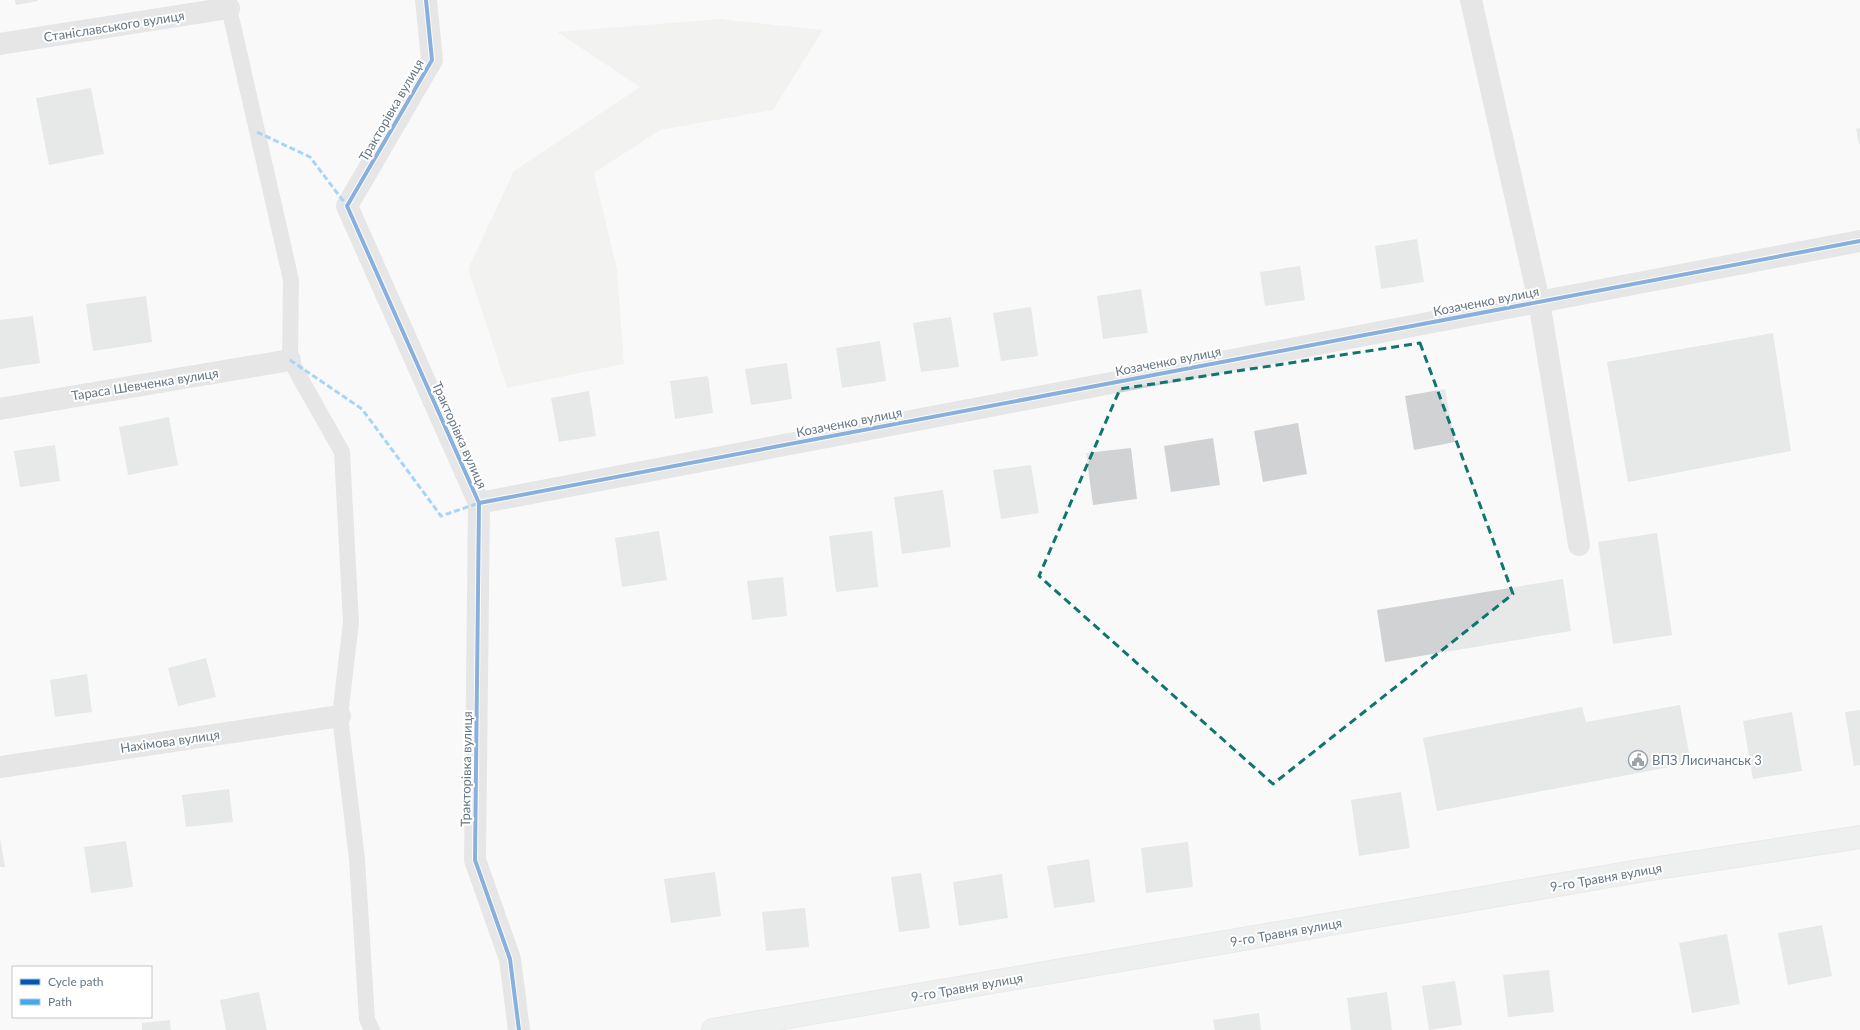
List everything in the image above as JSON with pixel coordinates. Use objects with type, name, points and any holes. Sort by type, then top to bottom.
[{"type":"main road","name":"9-го Травня вулиця","points":[[713,1030],[1629,873],[1860,837]]},
{"type":"street","name":"Тракторівка вулиця","points":[[426,0],[432,60],[347,206],[479,503],[475,860],[510,959],[519,1030]]},
{"type":"street","points":[[1472,0],[1539,301],[1579,545]]},
{"type":"street","name":"Станіславського вулиця","points":[[0,44],[229,4]]},
{"type":"street","name":"Козаченко вулиця","points":[[479,503],[1860,240]]},
{"type":"street","name":"Тараса Шевченка вулиця","points":[[0,408],[290,360]]},
{"type":"street","name":"Нахімова вулиця","points":[[0,767],[340,716]]},
{"type":"lane","points":[[229,4],[291,280],[290,360],[342,452],[352,622],[340,716],[357,859],[367,1019],[372,1030]]},
{"type":"highlighted area","points":[[1420,343],[1513,594],[1273,784],[1039,576],[1120,389]]},
{"type":"shaded area","points":[[720,19],[823,30],[773,110],[660,130],[594,173],[617,269],[624,364],[507,388],[468,269],[514,171],[640,87],[557,32]]},
{"type":"building","points":[[15,0],[38,0],[38,1],[16,5]]},
{"type":"building","points":[[91,88],[104,154],[49,165],[36,98]]},
{"type":"building","points":[[1860,128],[1860,144],[1859,144],[1856,129]]},
{"type":"building","points":[[1417,239],[1424,282],[1381,289],[1375,246]]},
{"type":"building","points":[[1300,266],[1305,300],[1265,306],[1260,272]]},
{"type":"building","points":[[1141,289],[1148,333],[1103,339],[1097,296]]},
{"type":"building","points":[[146,296],[152,342],[93,351],[86,304]]},
{"type":"building","points":[[1031,307],[1038,356],[1001,361],[993,313]]},
{"type":"building","points":[[33,316],[40,363],[0,369],[0,320]]},
{"type":"building","points":[[951,317],[959,367],[921,372],[913,323]]},
{"type":"building","points":[[1773,333],[1791,451],[1628,482],[1607,362]]},
{"type":"building","points":[[880,341],[886,381],[842,388],[836,348]]},
{"type":"building","points":[[787,363],[792,399],[751,405],[745,369]]},
{"type":"building","points":[[708,376],[713,413],[675,419],[670,381]]},
{"type":"building","points":[[1445,389],[1455,442],[1414,450],[1405,396]]},
{"type":"building","points":[[589,391],[596,436],[559,442],[551,398]]},
{"type":"building","points":[[169,417],[178,465],[128,475],[119,427]]},
{"type":"building","points":[[1298,423],[1307,474],[1263,482],[1254,431]]},
{"type":"building","points":[[1213,438],[1220,485],[1171,492],[1164,446]]},
{"type":"building","points":[[55,445],[60,481],[20,487],[14,451]]},
{"type":"building","points":[[1131,448],[1137,499],[1093,505],[1086,453]]},
{"type":"building","points":[[1031,465],[1039,513],[1001,519],[993,470]]},
{"type":"building","points":[[943,490],[951,547],[902,554],[894,497]]},
{"type":"building","points":[[659,531],[667,580],[622,587],[615,538]]},
{"type":"building","points":[[872,531],[878,587],[836,592],[829,536]]},
{"type":"building","points":[[1657,533],[1672,635],[1613,644],[1598,542]]},
{"type":"building","points":[[783,577],[787,616],[752,620],[747,581]]},
{"type":"building","points":[[1563,579],[1571,631],[1385,662],[1377,610]]},
{"type":"building","points":[[206,658],[216,697],[178,706],[168,668]]},
{"type":"building","points":[[87,674],[92,712],[55,717],[50,680]]},
{"type":"building","points":[[1680,705],[1691,763],[1437,811],[1423,738],[1582,707],[1586,722]]},
{"type":"building","points":[[1860,710],[1860,765],[1854,766],[1845,712]]},
{"type":"building","points":[[1792,712],[1802,771],[1753,779],[1743,721]]},
{"type":"building","points":[[229,789],[233,822],[186,827],[182,795]]},
{"type":"building","points":[[1401,792],[1410,848],[1359,856],[1351,800]]},
{"type":"building","points":[[0,838],[5,867],[0,867]]},
{"type":"building","points":[[126,841],[133,887],[91,893],[84,847]]},
{"type":"building","points":[[1188,842],[1193,887],[1146,893],[1141,848]]},
{"type":"building","points":[[1089,859],[1095,902],[1054,908],[1047,866]]},
{"type":"building","points":[[715,872],[721,916],[671,923],[664,879]]},
{"type":"building","points":[[921,873],[930,928],[899,932],[891,877]]},
{"type":"building","points":[[1002,874],[1008,918],[959,926],[953,882]]},
{"type":"building","points":[[805,908],[809,947],[766,951],[762,912]]},
{"type":"building","points":[[1822,925],[1832,976],[1788,985],[1778,933]]},
{"type":"building","points":[[1727,934],[1740,1004],[1692,1013],[1679,943]]},
{"type":"building","points":[[1549,970],[1554,1012],[1508,1017],[1503,975]]},
{"type":"building","points":[[1455,981],[1462,1025],[1429,1030],[1422,986]]},
{"type":"building","points":[[259,992],[267,1030],[226,1030],[220,1000]]},
{"type":"building","points":[[1387,992],[1392,1030],[1351,1030],[1347,998]]},
{"type":"building","points":[[1259,1013],[1261,1030],[1215,1030],[1213,1020]]},
{"type":"building","points":[[170,1020],[171,1030],[142,1030],[142,1023]]},
{"type":"marked path","points":[[257,132],[310,157],[347,206]]},
{"type":"marked path","points":[[290,360],[362,409],[441,516],[479,503]]},
{"type":"cycle path","points":[[426,0],[432,60],[347,206],[479,503],[475,860],[510,959],[519,1030]]},
{"type":"cycle path","points":[[479,503],[1860,241]]},
{"type":"place","name":"ВПЗ Лисичанськ 3","points":[[1638,760]]}]
